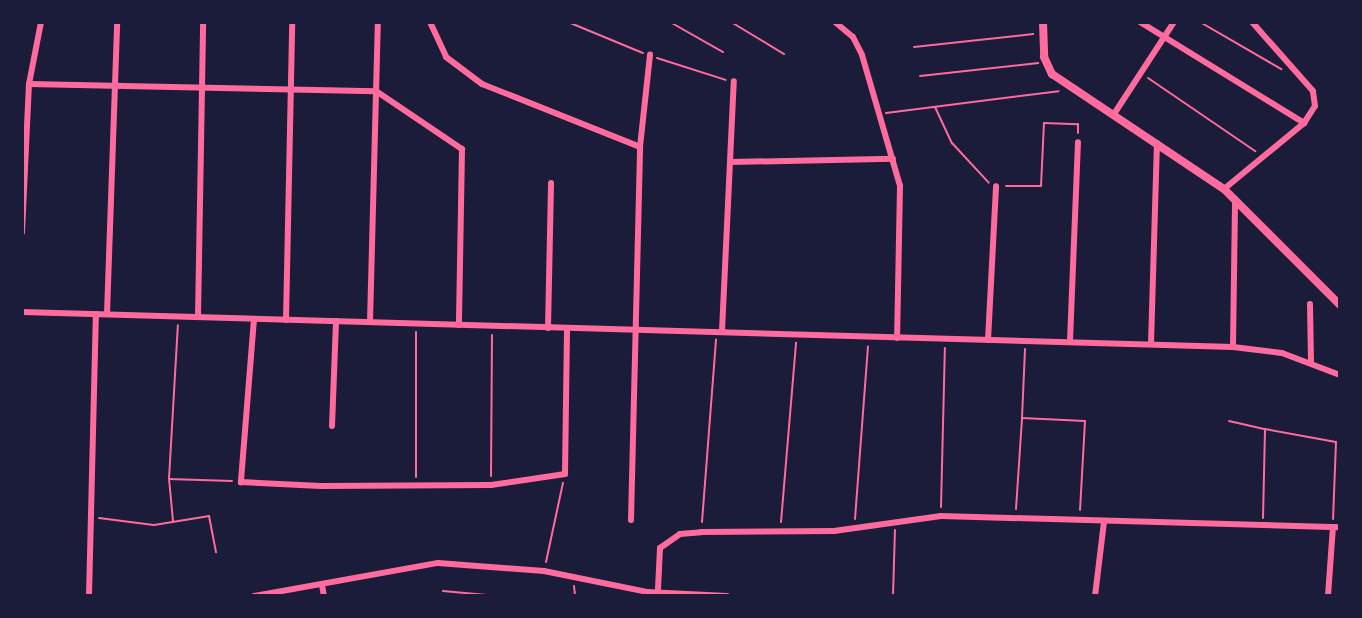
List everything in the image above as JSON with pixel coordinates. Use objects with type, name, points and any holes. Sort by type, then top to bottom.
[{"type":"street","points":[[22,232],[29,84],[41,22]]},
{"type":"street","points":[[107,314],[117,22]]},
{"type":"street","points":[[198,317],[203,22]]},
{"type":"street","points":[[286,320],[292,22]]},
{"type":"street","points":[[370,322],[378,22]]},
{"type":"street","points":[[430,22],[446,57],[482,84],[640,147]]},
{"type":"street","points":[[835,22],[853,37],[882,114],[893,159],[902,205],[897,338]]},
{"type":"street","points":[[1043,22],[1042,33],[1046,62],[1052,74],[1157,142],[1224,189],[1340,305]]},
{"type":"street","points":[[1140,22],[1304,123]]},
{"type":"street","points":[[1114,114],[1174,22]]},
{"type":"street","points":[[1224,189],[1304,123],[1316,100],[1252,22]]},
{"type":"street","points":[[631,520],[638,330],[640,147],[650,55]]},
{"type":"street","points":[[719,331],[734,81]]},
{"type":"street","points":[[29,84],[376,91],[462,149],[459,325]]},
{"type":"street","points":[[1070,341],[1078,142]]},
{"type":"street","points":[[1151,344],[1157,142]]},
{"type":"street","points":[[730,162],[893,159]]},
{"type":"street","points":[[548,328],[551,183]]},
{"type":"street","points":[[988,340],[996,186]]},
{"type":"street","points":[[1233,347],[1234,198]]},
{"type":"street","points":[[1310,304],[1311,361]]},
{"type":"street","points":[[22,312],[1233,347],[1311,361],[1340,375]]},
{"type":"street","points":[[89,596],[96,314]]},
{"type":"street","points":[[254,319],[241,482],[416,486],[491,485],[565,474],[567,328]]},
{"type":"street","points":[[332,426],[336,321]]},
{"type":"street","points":[[658,589],[660,548],[680,534],[854,529],[895,521],[941,516],[1015,522],[1263,524],[1336,527],[1328,596]]},
{"type":"street","points":[[1095,596],[1104,522]]},
{"type":"street","points":[[254,596],[438,563],[544,571],[647,592],[658,589],[727,596]]},
{"type":"street","points":[[322,585],[324,596]]},
{"type":"path","points":[[576,27],[578,22]]},
{"type":"path","points":[[670,22],[723,52]]},
{"type":"path","points":[[731,22],[784,54]]},
{"type":"path","points":[[1200,22],[1302,81]]},
{"type":"path","points":[[914,47],[1042,33]]},
{"type":"path","points":[[920,76],[1046,62]]},
{"type":"path","points":[[1141,73],[1263,157]]},
{"type":"path","points":[[882,114],[1077,89]]},
{"type":"path","points":[[935,107],[952,143],[972,169],[996,186],[1041,186],[1044,123],[1078,124],[1078,142]]},
{"type":"path","points":[[173,521],[169,479],[178,316]]},
{"type":"path","points":[[416,324],[416,486]]},
{"type":"path","points":[[491,485],[492,326]]},
{"type":"path","points":[[701,532],[719,331]]},
{"type":"path","points":[[781,531],[797,334]]},
{"type":"path","points":[[854,529],[869,337]]},
{"type":"path","points":[[941,516],[946,339]]},
{"type":"path","points":[[1015,522],[1025,340]]},
{"type":"path","points":[[1022,418],[1085,421],[1079,522]]},
{"type":"path","points":[[1229,421],[1338,442],[1336,527]]},
{"type":"path","points":[[1263,524],[1265,429]]},
{"type":"path","points":[[544,571],[565,474]]},
{"type":"path","points":[[169,479],[241,482]]},
{"type":"path","points":[[90,518],[154,525],[209,516],[216,552]]},
{"type":"path","points":[[893,596],[895,521]]},
{"type":"path","points":[[443,591],[498,596]]}]
